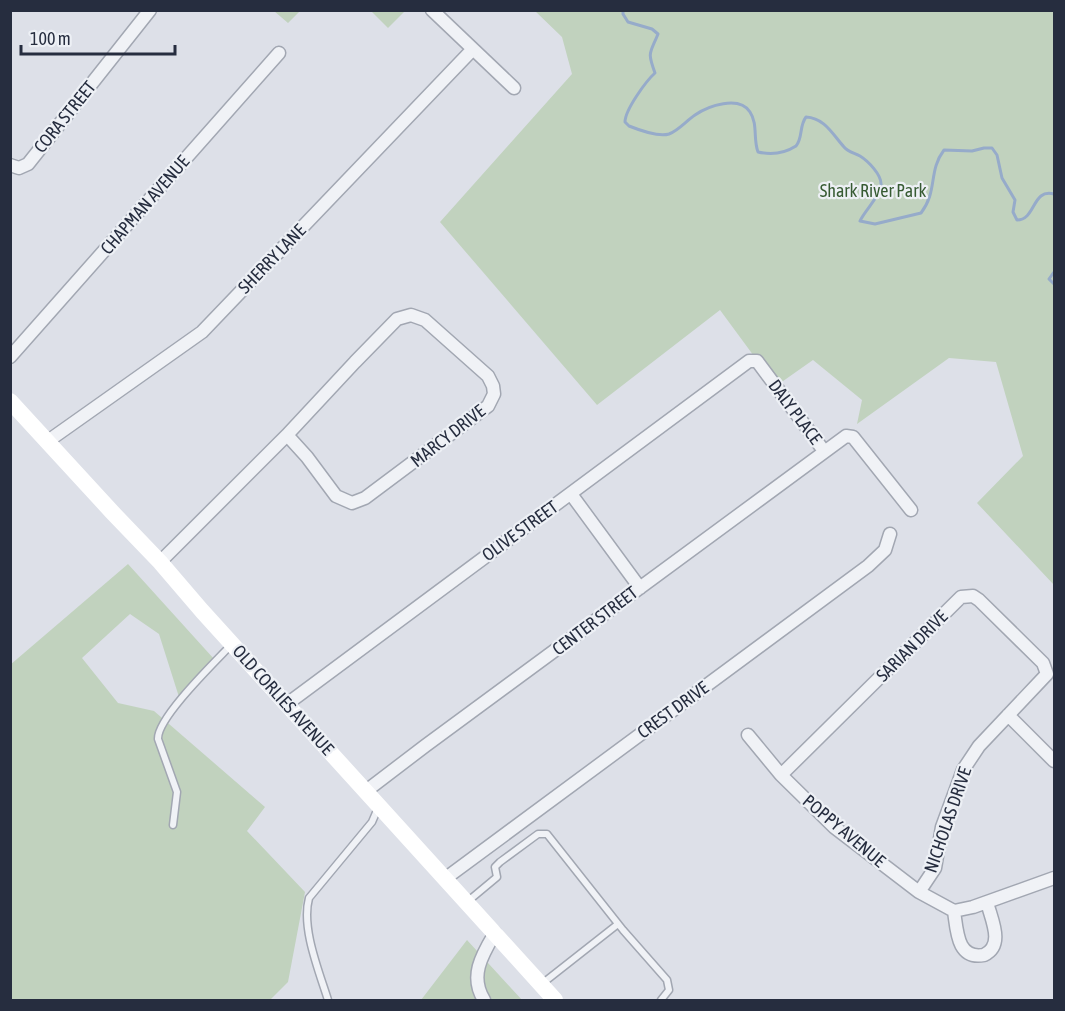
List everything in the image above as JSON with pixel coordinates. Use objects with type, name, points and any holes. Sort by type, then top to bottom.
[{"type":"street","name":"CORA STREET","points":[[10,165],[24,167],[150,10]]},
{"type":"street","points":[[432,10],[514,88]]},
{"type":"street","name":"SHERRY LANE","points":[[48,441],[202,332],[473,49]]},
{"type":"street","name":"CHAPMAN AVENUE","points":[[10,357],[279,53]]},
{"type":"street","name":"MARCY DRIVE","points":[[160,562],[287,435],[397,319],[404,316],[418,316],[425,320],[488,376],[493,386],[494,394],[488,406],[357,502],[345,501],[336,496],[307,457],[287,435]]},
{"type":"street","name":"DALY PLACE","points":[[753,359],[757,361],[824,451],[846,436],[853,437],[911,510]]},
{"type":"street","name":"OLIVE STREET","points":[[287,704],[753,359]]},
{"type":"street","name":"OLD CORLIES AVENUE","points":[[10,401],[160,562],[555,1000]]},
{"type":"street","name":"CENTER STREET","points":[[366,791],[824,451]]},
{"type":"street","points":[[571,494],[640,588]]},
{"type":"street","name":"CREST DRIVE","points":[[446,878],[868,566],[885,550],[890,534]]},
{"type":"street","name":"SARIAN DRIVE","points":[[781,775],[961,597],[973,596],[979,600],[1043,663],[1046,669]]},
{"type":"street","name":"NICHOLAS DRIVE","points":[[919,892],[935,868],[942,827],[963,770],[979,746],[1045,678],[1046,669]]},
{"type":"street","points":[[1008,715],[1054,761]]},
{"type":"street","name":"POPPY AVENUE","points":[[748,735],[781,775],[834,827],[919,892],[954,911]]},
{"type":"street","points":[[987,902],[996,939],[993,947],[984,955],[977,956],[964,951],[957,933],[954,911],[1054,878]]},
{"type":"street","points":[[484,1000],[478,992],[476,976],[481,957],[495,933]]},
{"type":"lane","points":[[173,825],[177,792],[158,739],[158,731],[167,715],[232,644]]},
{"type":"lane","points":[[328,1000],[307,924],[306,908],[309,898],[372,822],[379,804]]},
{"type":"lane","points":[[467,902],[496,877],[495,867],[500,862],[538,834],[547,834],[618,924],[667,980],[669,990],[661,1000]]},
{"type":"lane","points":[[541,985],[618,924]]},
{"type":"green space","points":[[274,11],[300,11],[288,23]]},
{"type":"green space","points":[[371,11],[405,11],[388,28]]},
{"type":"green space","name":"Shark River Park","points":[[535,11],[1054,11],[1054,585],[977,503],[1023,456],[996,362],[949,358],[857,424],[862,400],[813,360],[776,386],[720,310],[597,405],[440,222],[572,74],[562,37]]},
{"type":"green space","points":[[128,564],[214,659],[179,697],[159,634],[130,614],[82,658],[118,703],[154,711],[265,807],[247,831],[305,892],[288,982],[270,1000],[11,1000],[10,665]]},
{"type":"green space","points":[[467,940],[522,1000],[421,1000]]},
{"type":"waterway","points":[[623,10],[628,22],[652,29],[658,34],[650,53],[655,73],[628,110],[625,122],[629,126],[665,135],[708,108],[723,104],[739,104],[745,107],[752,117],[758,152],[773,153],[783,152],[796,146],[806,117],[813,118],[832,132],[846,149],[863,158],[877,173],[881,181],[880,190],[860,221],[875,224],[921,213],[930,197],[936,166],[944,150],[972,151],[992,148],[997,155],[1002,178],[1015,200],[1013,212],[1017,220],[1028,215],[1042,196],[1047,193],[1054,194]]},
{"type":"waterway","points":[[1054,272],[1049,279],[1054,284]]}]
